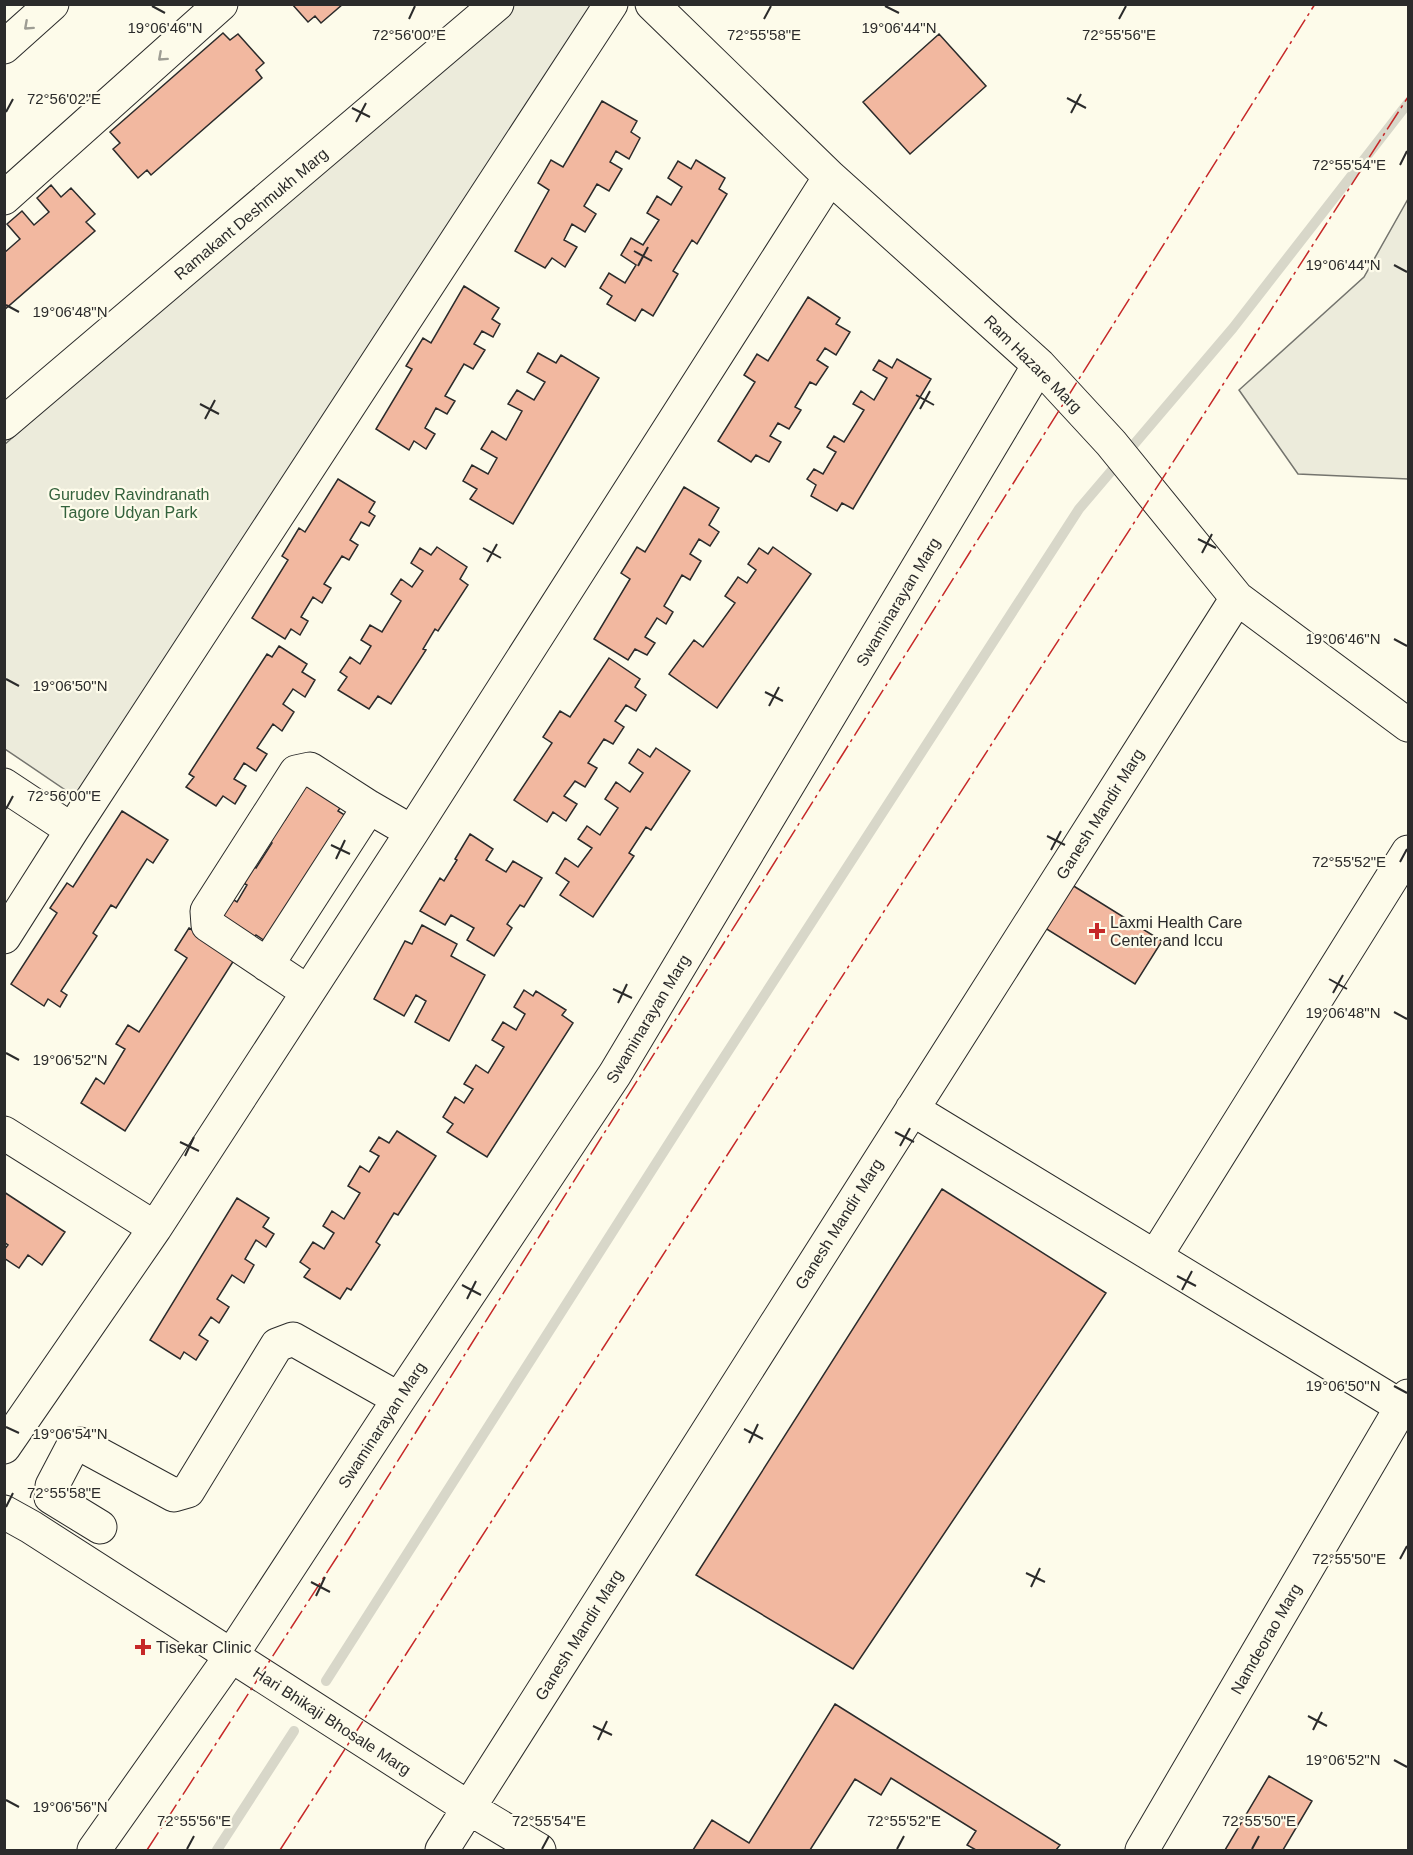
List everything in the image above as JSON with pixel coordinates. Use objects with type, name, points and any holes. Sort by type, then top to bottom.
[{"type":"main road","points":[[4,47],[52,4]]},
{"type":"main road","points":[[4,198],[221,4]]},
{"type":"main road","name":"Ramakant Deshmukh Marg","points":[[4,423],[497,4]]},
{"type":"main road","points":[[4,937],[611,4]]},
{"type":"main road","name":"Ram Hazare Marg","points":[[652,4],[830,177],[1039,366],[1111,443],[1236,598],[1408,726]]},
{"type":"main road","points":[[4,1447],[155,1228],[830,177]]},
{"type":"main road","name":"Swaminarayan Marg","points":[[94,1851],[231,1656],[399,1398],[615,1074],[1039,366]]},
{"type":"main road","name":"Ganesh Mandir Marg","points":[[442,1851],[1236,598]]},
{"type":"main road","points":[[308,992],[208,925],[207,911],[296,772],[310,769],[362,817],[405,842]]},
{"type":"main road","points":[[4,785],[72,830]]},
{"type":"main road","points":[[267,965],[362,817]]},
{"type":"main road","points":[[1155,1257],[1408,852]]},
{"type":"main road","points":[[284,938],[326,964]]},
{"type":"main road","points":[[912,1109],[1155,1257],[1406,1404]]},
{"type":"main road","points":[[4,1133],[155,1228]]},
{"type":"main road","points":[[100,1527],[51,1497],[52,1485],[73,1446],[80,1444],[174,1495],[188,1491],[277,1345],[293,1339],[399,1398]]},
{"type":"main road","name":"Namdeorao Marg","points":[[1142,1851],[1406,1404]]},
{"type":"main road","points":[[51,1539],[69,1508]]},
{"type":"main road","name":"Hari Bhikaji Bhosale Marg","points":[[4,1512],[51,1539],[469,1809],[540,1851]]},
{"type":"green space","name":"Gurudev Ravindranath Tagore Udyan Park","points":[[508,5],[604,5],[83,802],[5,749],[4,445]]},
{"type":"green space","points":[[1408,199],[1408,479],[1298,474],[1239,390],[1364,277]]},
{"type":"building","points":[[292,4],[343,4],[321,23],[315,16],[308,22]]},
{"type":"building","points":[[223,33],[230,40],[238,34],[264,63],[256,70],[262,78],[151,175],[147,170],[138,178],[113,149],[120,143],[110,132]]},
{"type":"building","points":[[939,34],[986,86],[910,154],[863,102]]},
{"type":"building","points":[[602,101],[637,121],[631,132],[640,138],[629,159],[616,151],[610,162],[622,169],[609,191],[597,184],[584,206],[596,214],[585,232],[572,224],[564,240],[577,247],[565,267],[552,258],[545,268],[515,251],[549,190],[538,183],[551,160],[563,167]]},
{"type":"building","points":[[696,160],[725,178],[719,189],[727,194],[697,244],[692,240],[673,271],[678,274],[653,316],[642,309],[635,321],[607,304],[612,296],[600,288],[609,273],[625,283],[636,265],[621,255],[631,238],[643,245],[659,220],[647,213],[657,196],[671,205],[682,187],[668,178],[678,161],[691,169]]},
{"type":"building","points":[[51,185],[61,197],[71,188],[95,214],[86,222],[95,231],[4,310],[4,253],[20,239],[7,224],[22,211],[34,225],[49,212],[37,198]]},
{"type":"building","points":[[464,286],[499,308],[492,319],[500,324],[493,337],[482,331],[474,344],[485,350],[473,369],[464,364],[445,396],[455,401],[447,414],[436,408],[425,428],[435,434],[426,449],[414,441],[409,450],[376,429],[412,369],[406,366],[423,338],[431,343]]},
{"type":"building","points":[[808,297],[840,318],[836,324],[850,332],[836,355],[825,348],[817,360],[828,367],[816,385],[810,382],[795,407],[801,410],[789,429],[778,423],[770,436],[781,442],[769,462],[756,455],[751,462],[718,441],[755,382],[744,375],[757,354],[768,361]]},
{"type":"building","points":[[538,353],[556,363],[561,355],[599,378],[513,524],[470,499],[477,489],[463,481],[472,465],[488,474],[497,458],[481,449],[492,431],[506,440],[522,411],[508,404],[517,390],[534,400],[545,382],[527,372]]},
{"type":"building","points":[[897,359],[931,379],[853,509],[842,503],[837,511],[811,496],[816,485],[807,479],[814,469],[823,474],[836,452],[827,447],[834,436],[844,442],[864,410],[853,404],[861,391],[874,400],[887,378],[873,370],[879,360],[892,368]]},
{"type":"building","points":[[338,479],[375,502],[369,512],[375,516],[369,526],[361,522],[350,540],[358,545],[349,560],[342,556],[324,584],[331,588],[322,603],[313,597],[301,617],[308,621],[300,635],[291,629],[285,639],[252,618],[288,560],[282,556],[299,528],[305,532]]},
{"type":"building","points":[[684,487],[719,508],[709,525],[719,532],[710,546],[699,539],[690,554],[701,561],[690,580],[682,575],[664,606],[673,612],[666,624],[657,618],[645,637],[655,643],[647,655],[635,649],[628,660],[594,639],[630,579],[621,573],[637,547],[645,552]]},
{"type":"building","points":[[437,547],[467,567],[460,579],[468,585],[438,631],[435,629],[423,649],[426,650],[391,704],[378,696],[369,709],[338,690],[347,677],[340,672],[350,657],[360,664],[371,646],[361,640],[370,625],[382,632],[401,601],[391,594],[401,579],[412,587],[423,571],[411,563],[420,548],[431,555]]},
{"type":"building","points":[[773,547],[811,574],[717,708],[669,674],[694,640],[703,647],[735,603],[725,596],[738,577],[747,583],[756,570],[748,564],[759,548],[768,554]]},
{"type":"building","points":[[279,646],[307,664],[302,672],[315,680],[305,697],[293,689],[283,704],[294,712],[282,731],[273,724],[257,748],[267,754],[256,771],[244,763],[234,779],[246,786],[235,804],[223,796],[216,806],[186,787],[194,777],[189,774],[267,654],[272,657]]},
{"type":"building","points":[[609,658],[640,679],[635,687],[646,695],[636,711],[626,705],[615,721],[624,727],[613,744],[604,739],[588,763],[597,768],[585,787],[575,781],[564,796],[577,804],[566,821],[553,812],[547,822],[514,800],[552,743],[543,737],[560,711],[570,717]]},
{"type":"building","points":[[656,748],[690,771],[651,830],[646,827],[629,853],[634,856],[593,917],[560,895],[569,882],[556,873],[565,858],[578,867],[592,848],[578,839],[587,826],[600,835],[618,808],[605,799],[616,782],[630,792],[643,773],[629,763],[638,749],[650,757]]},
{"type":"building","points":[[299,781],[344,802],[338,811],[348,817],[268,943],[256,935],[250,942],[216,911],[226,895],[237,902],[247,885],[237,879],[247,863],[256,868],[272,843],[263,837],[277,815],[285,820],[296,802],[289,797]]},
{"type":"building","points":[[122,811],[168,840],[153,863],[147,859],[116,908],[111,905],[93,933],[97,936],[61,991],[67,995],[60,1007],[48,999],[44,1006],[11,984],[57,913],[50,908],[67,883],[73,887]]},
{"type":"building","points":[[470,834],[493,849],[486,860],[506,872],[513,861],[542,878],[524,907],[520,905],[507,924],[512,928],[494,956],[467,940],[474,928],[451,915],[445,925],[420,911],[440,878],[444,881]]},
{"type":"building","points":[[1064,880],[1162,941],[1135,984],[1037,923]]},
{"type":"building","points":[[422,925],[457,944],[451,956],[485,975],[449,1041],[415,1022],[426,1001],[416,995],[404,1016],[374,999],[405,941],[412,944]]},
{"type":"building","points":[[189,928],[236,957],[125,1131],[81,1103],[96,1078],[104,1084],[125,1049],[116,1044],[128,1025],[139,1032],[187,958],[175,950]]},
{"type":"building","points":[[524,990],[533,996],[536,991],[566,1010],[562,1015],[573,1023],[487,1157],[447,1132],[453,1124],[443,1117],[455,1097],[464,1103],[473,1089],[464,1084],[476,1065],[488,1073],[504,1047],[492,1040],[503,1022],[516,1030],[525,1014],[514,1007]]},
{"type":"building","points":[[397,1131],[436,1156],[398,1215],[394,1213],[376,1242],[380,1245],[351,1290],[347,1288],[340,1299],[304,1277],[310,1269],[300,1262],[313,1242],[324,1249],[334,1233],[323,1226],[332,1211],[344,1219],[360,1193],[348,1186],[360,1166],[369,1172],[379,1156],[370,1151],[379,1137],[389,1143]]},
{"type":"building","points":[[942,1189],[1106,1293],[853,1669],[696,1575]]},
{"type":"building","points":[[4,1192],[65,1232],[42,1265],[28,1255],[19,1268],[4,1258],[4,1250],[8,1245],[4,1242]]},
{"type":"building","points":[[237,1198],[269,1218],[263,1227],[274,1234],[266,1247],[256,1240],[245,1259],[254,1265],[244,1283],[232,1275],[217,1299],[229,1307],[219,1323],[211,1317],[199,1335],[208,1341],[196,1360],[184,1352],[180,1359],[150,1340]]},
{"type":"building","points":[[835,1704],[1060,1845],[1056,1850],[976,1850],[967,1845],[976,1831],[891,1778],[881,1795],[855,1779],[810,1850],[693,1850],[712,1820],[749,1843]]},
{"type":"building","points":[[1269,1776],[1312,1801],[1283,1850],[1225,1850]]},
{"type":"waterway","points":[[326,1681],[701,1093],[1079,509],[1233,328],[1408,103]]},
{"type":"waterway","points":[[217,1850],[294,1731]]},
{"type":"power","points":[[147,1850],[348,1540],[1315,4]]},
{"type":"power","points":[[280,1850],[1408,97]]},
{"type":"place","name":"Laxmi Health Care Center and Iccu","points":[[1097,931]]},
{"type":"place","name":"Tisekar Clinic","points":[[143,1647]]}]
